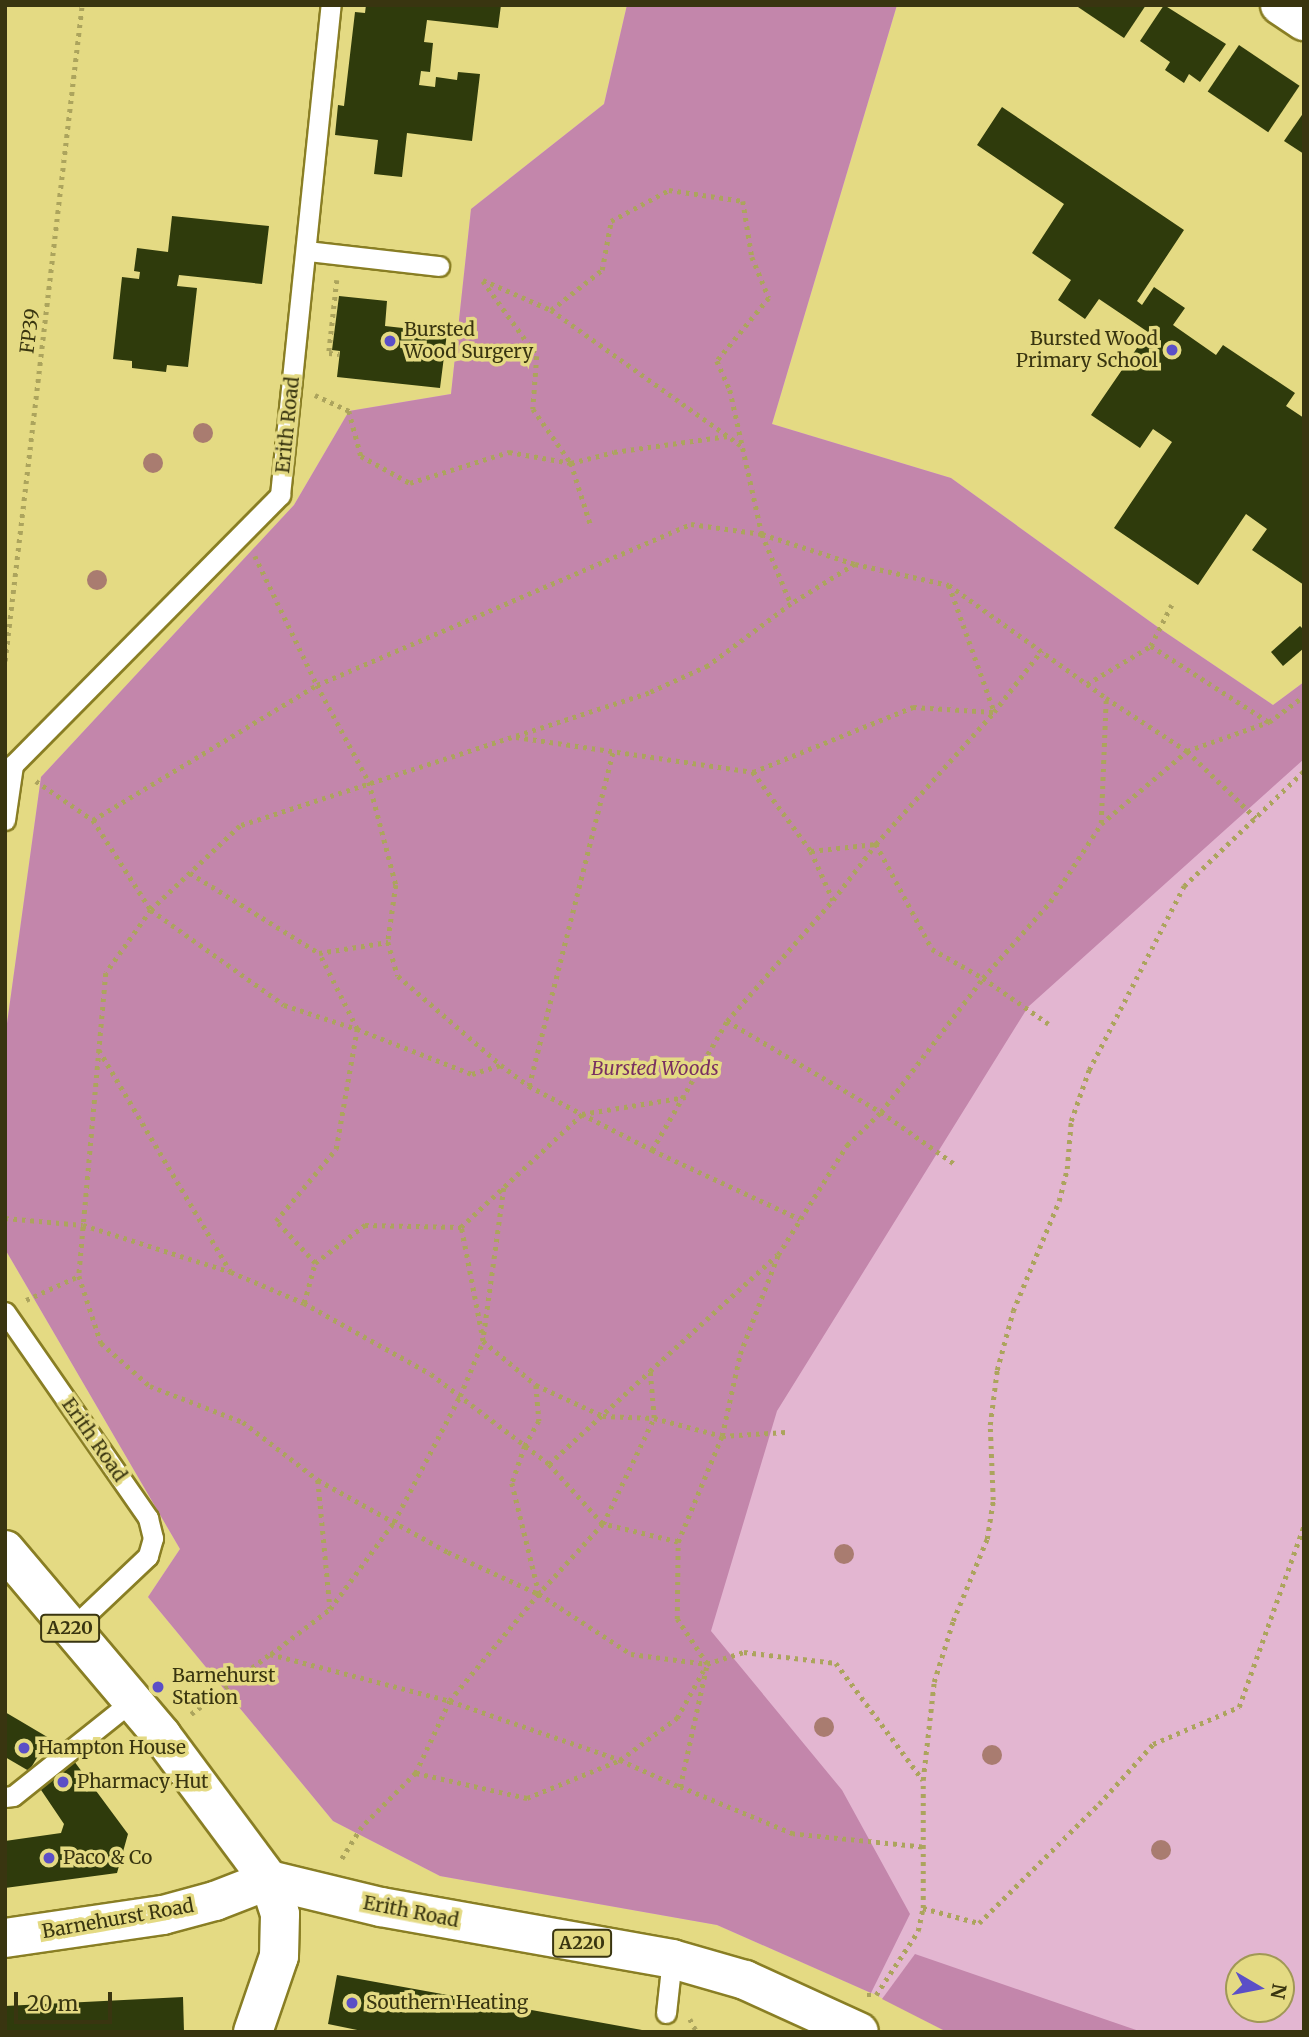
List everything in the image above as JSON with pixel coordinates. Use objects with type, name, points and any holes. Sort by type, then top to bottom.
[{"type":"main road","points":[[1280,5],[1304,21]]},
{"type":"main road","name":"A220","points":[[5,1550],[162,1736],[269,1880]]},
{"type":"main road","points":[[253,2032],[279,1956],[281,1914],[269,1880]]},
{"type":"main road","name":"Erith Road","points":[[269,1880],[319,1894],[672,1959],[744,1980],[802,2019],[850,2027]]},
{"type":"main road","name":"Barnehurst Road","points":[[5,1938],[163,1915],[215,1901],[269,1880]]},
{"type":"lane","name":"Erith Road","points":[[13,765],[280,495],[331,5]]},
{"type":"lane","points":[[307,251],[439,265]]},
{"type":"lane","points":[[5,820],[13,765]]},
{"type":"lane","name":"Erith Road","points":[[9,1317],[148,1518],[153,1538],[148,1556],[71,1629]]},
{"type":"lane","points":[[5,1797],[13,1796],[132,1701]]},
{"type":"lane","points":[[666,2013],[672,1959]]},
{"type":"path","name":"FP39","points":[[5,661],[82,5]]},
{"type":"path","points":[[551,310],[602,270],[611,221],[669,190],[743,201],[752,257],[769,298],[717,361],[730,390],[762,534],[791,604]]},
{"type":"path","points":[[339,354],[329,353],[340,254]]},
{"type":"path","points":[[591,526],[571,463],[533,409],[537,356],[483,280],[551,310],[743,447]]},
{"type":"path","points":[[292,384],[349,411],[361,457],[410,483],[509,452],[571,463],[614,452],[728,436]]},
{"type":"path","points":[[93,820],[317,685],[691,524],[762,534],[855,564],[949,585],[1106,698],[1187,751],[1256,818]]},
{"type":"path","points":[[244,532],[317,685],[369,782],[396,885],[388,942],[398,976],[500,1065],[529,1086],[652,1150],[800,1219]]},
{"type":"path","points":[[855,564],[791,604],[708,666],[649,693],[240,826],[151,910],[106,973],[79,1276],[102,1343],[150,1386],[243,1423],[318,1480],[448,1552],[539,1594],[631,1654],[707,1664],[744,1652],[836,1663],[923,1780]]},
{"type":"path","points":[[949,585],[994,712]]},
{"type":"path","points":[[1087,684],[1151,646],[1172,605]]},
{"type":"path","points":[[1151,646],[1269,722]]},
{"type":"path","points":[[652,1150],[686,1097],[727,1021],[833,900],[876,844],[994,712],[1042,650]]},
{"type":"path","points":[[680,1787],[707,1664],[677,1619],[678,1542],[722,1436],[740,1354],[778,1255],[847,1145],[881,1112],[983,978],[1050,902],[1101,824],[1187,751],[1269,722],[1304,696]]},
{"type":"path","points":[[1101,824],[1106,698]]},
{"type":"path","points":[[512,737],[753,772],[913,707],[994,712]]},
{"type":"path","points":[[529,1086],[613,751]]},
{"type":"path","points":[[13,765],[93,820],[151,910],[284,1005],[357,1029],[472,1074],[500,1065]]},
{"type":"path","points":[[850,2027],[855,1995],[876,1995],[918,1931],[923,1909],[923,1780],[934,1682],[953,1621],[987,1539],[993,1500],[990,1425],[997,1370],[1013,1311],[1059,1201],[1067,1169],[1071,1121],[1089,1070],[1184,886],[1304,771]]},
{"type":"path","points":[[753,772],[811,851],[833,900]]},
{"type":"path","points":[[811,851],[876,844]]},
{"type":"path","points":[[876,844],[932,949],[983,978],[1049,1024]]},
{"type":"path","points":[[191,873],[319,953],[357,1029],[336,1149],[276,1221],[316,1263]]},
{"type":"path","points":[[319,953],[388,942]]},
{"type":"path","points":[[727,1021],[881,1112],[956,1165]]},
{"type":"path","points":[[99,1049],[231,1272]]},
{"type":"path","points":[[304,1303],[316,1263],[365,1225],[461,1227],[582,1114],[686,1097]]},
{"type":"path","points":[[162,1736],[330,1609],[394,1522],[460,1396],[483,1341],[504,1187]]},
{"type":"path","points":[[5,1218],[83,1225],[231,1272],[304,1303],[431,1374],[549,1464],[603,1524],[678,1542]]},
{"type":"path","points":[[461,1227],[483,1341],[536,1385],[603,1416],[654,1418],[722,1436],[786,1432]]},
{"type":"path","points":[[549,1464],[778,1255]]},
{"type":"path","points":[[9,1317],[23,1301],[79,1276]]},
{"type":"path","points":[[319,1894],[362,1827],[416,1773],[450,1701],[539,1594],[603,1524],[654,1418],[650,1371]]},
{"type":"path","points":[[536,1385],[540,1421],[525,1446],[512,1483],[539,1594]]},
{"type":"path","points":[[318,1480],[330,1609]]},
{"type":"path","points":[[923,1909],[978,1923],[1099,1804],[1153,1744],[1239,1707],[1304,1525]]},
{"type":"path","points":[[270,1654],[450,1701],[620,1760],[793,1833],[922,1847]]},
{"type":"path","points":[[416,1773],[527,1798],[620,1760],[677,1718],[707,1664]]},
{"type":"path","points":[[690,2018],[697,2032]]},
{"type":"green space","name":"Bursted Woods","points":[[627,5],[897,5],[772,424],[951,478],[1159,628],[1273,705],[1304,682],[1304,2032],[947,2032],[876,1995],[717,1925],[440,1876],[333,1821],[148,1597],[180,1549],[5,1249],[5,1038],[41,777],[294,505],[349,411],[451,394],[471,209],[604,104]]},
{"type":"green space","name":"Bursted Woods","points":[[627,5],[897,5],[772,424],[951,478],[1159,628],[1273,705],[1304,682],[1304,759],[1028,1007],[777,1411],[711,1631],[842,1790],[910,1914],[871,1993],[717,1925],[440,1876],[333,1821],[148,1597],[180,1549],[5,1249],[5,1038],[41,777],[294,505],[349,411],[451,394],[471,209],[604,104]]},
{"type":"green space","points":[[915,1954],[1142,2032],[947,2032],[882,1999]]},
{"type":"building","points":[[366,5],[501,5],[498,28],[427,20],[424,42],[433,43],[430,72],[421,71],[419,85],[435,87],[436,77],[457,80],[458,72],[480,74],[472,141],[407,133],[402,177],[374,174],[378,140],[335,135],[338,105],[344,106],[355,12],[365,13]]},
{"type":"building","points":[[1075,5],[1146,5],[1124,38]]},
{"type":"building","points":[[1164,5],[1226,44],[1200,82],[1189,74],[1184,83],[1165,70],[1170,62],[1140,41]]},
{"type":"building","points":[[1239,45],[1300,86],[1268,132],[1208,91]]},
{"type":"building","name":"Bursted Wood Primary School","points":[[1002,107],[1184,230],[1137,301],[1142,305],[1154,287],[1185,308],[1173,325],[1216,355],[1223,345],[1295,393],[1286,406],[1304,418],[1304,585],[1252,550],[1267,529],[1246,514],[1198,585],[1114,528],[1172,442],[1153,429],[1140,448],[1091,415],[1148,332],[1099,299],[1085,319],[1058,300],[1071,280],[1032,253],[1064,204],[977,145]]},
{"type":"building","points":[[1304,112],[1304,154],[1284,141]]},
{"type":"building","points":[[172,216],[269,226],[262,284],[179,275],[177,286],[197,288],[188,367],[167,365],[166,372],[132,368],[132,361],[113,359],[122,277],[139,279],[140,272],[134,271],[137,248],[168,252]]},
{"type":"building","name":"Bursted Wood Surgery","points":[[339,296],[387,301],[385,326],[447,333],[440,388],[337,377],[340,351],[332,350]]},
{"type":"building","points":[[1300,626],[1304,630],[1304,648],[1283,666],[1271,652]]},
{"type":"building","name":"Hampton House","points":[[5,1712],[49,1738],[29,1771],[5,1757]]},
{"type":"building","points":[[71,1757],[128,1834],[117,1873],[5,1888],[5,1841],[61,1833],[64,1824],[37,1784]]},
{"type":"building","points":[[337,1975],[642,2032],[367,2032],[328,2024]]},
{"type":"building","points":[[183,1997],[184,2032],[5,2032],[5,2006]]},
{"type":"place","name":"Bursted Wood Surgery","points":[[390,341]]},
{"type":"place","name":"Bursted Wood Primary School","points":[[1172,350]]},
{"type":"place","name":"Barnehurst Station","points":[[158,1687]]},
{"type":"place","name":"Hampton House","points":[[24,1748]]},
{"type":"place","name":"Pharmacy Hut","points":[[63,1782]]},
{"type":"place","name":"Paco & Co","points":[[49,1858]]},
{"type":"place","name":"Southern Heating","points":[[352,2003]]}]
